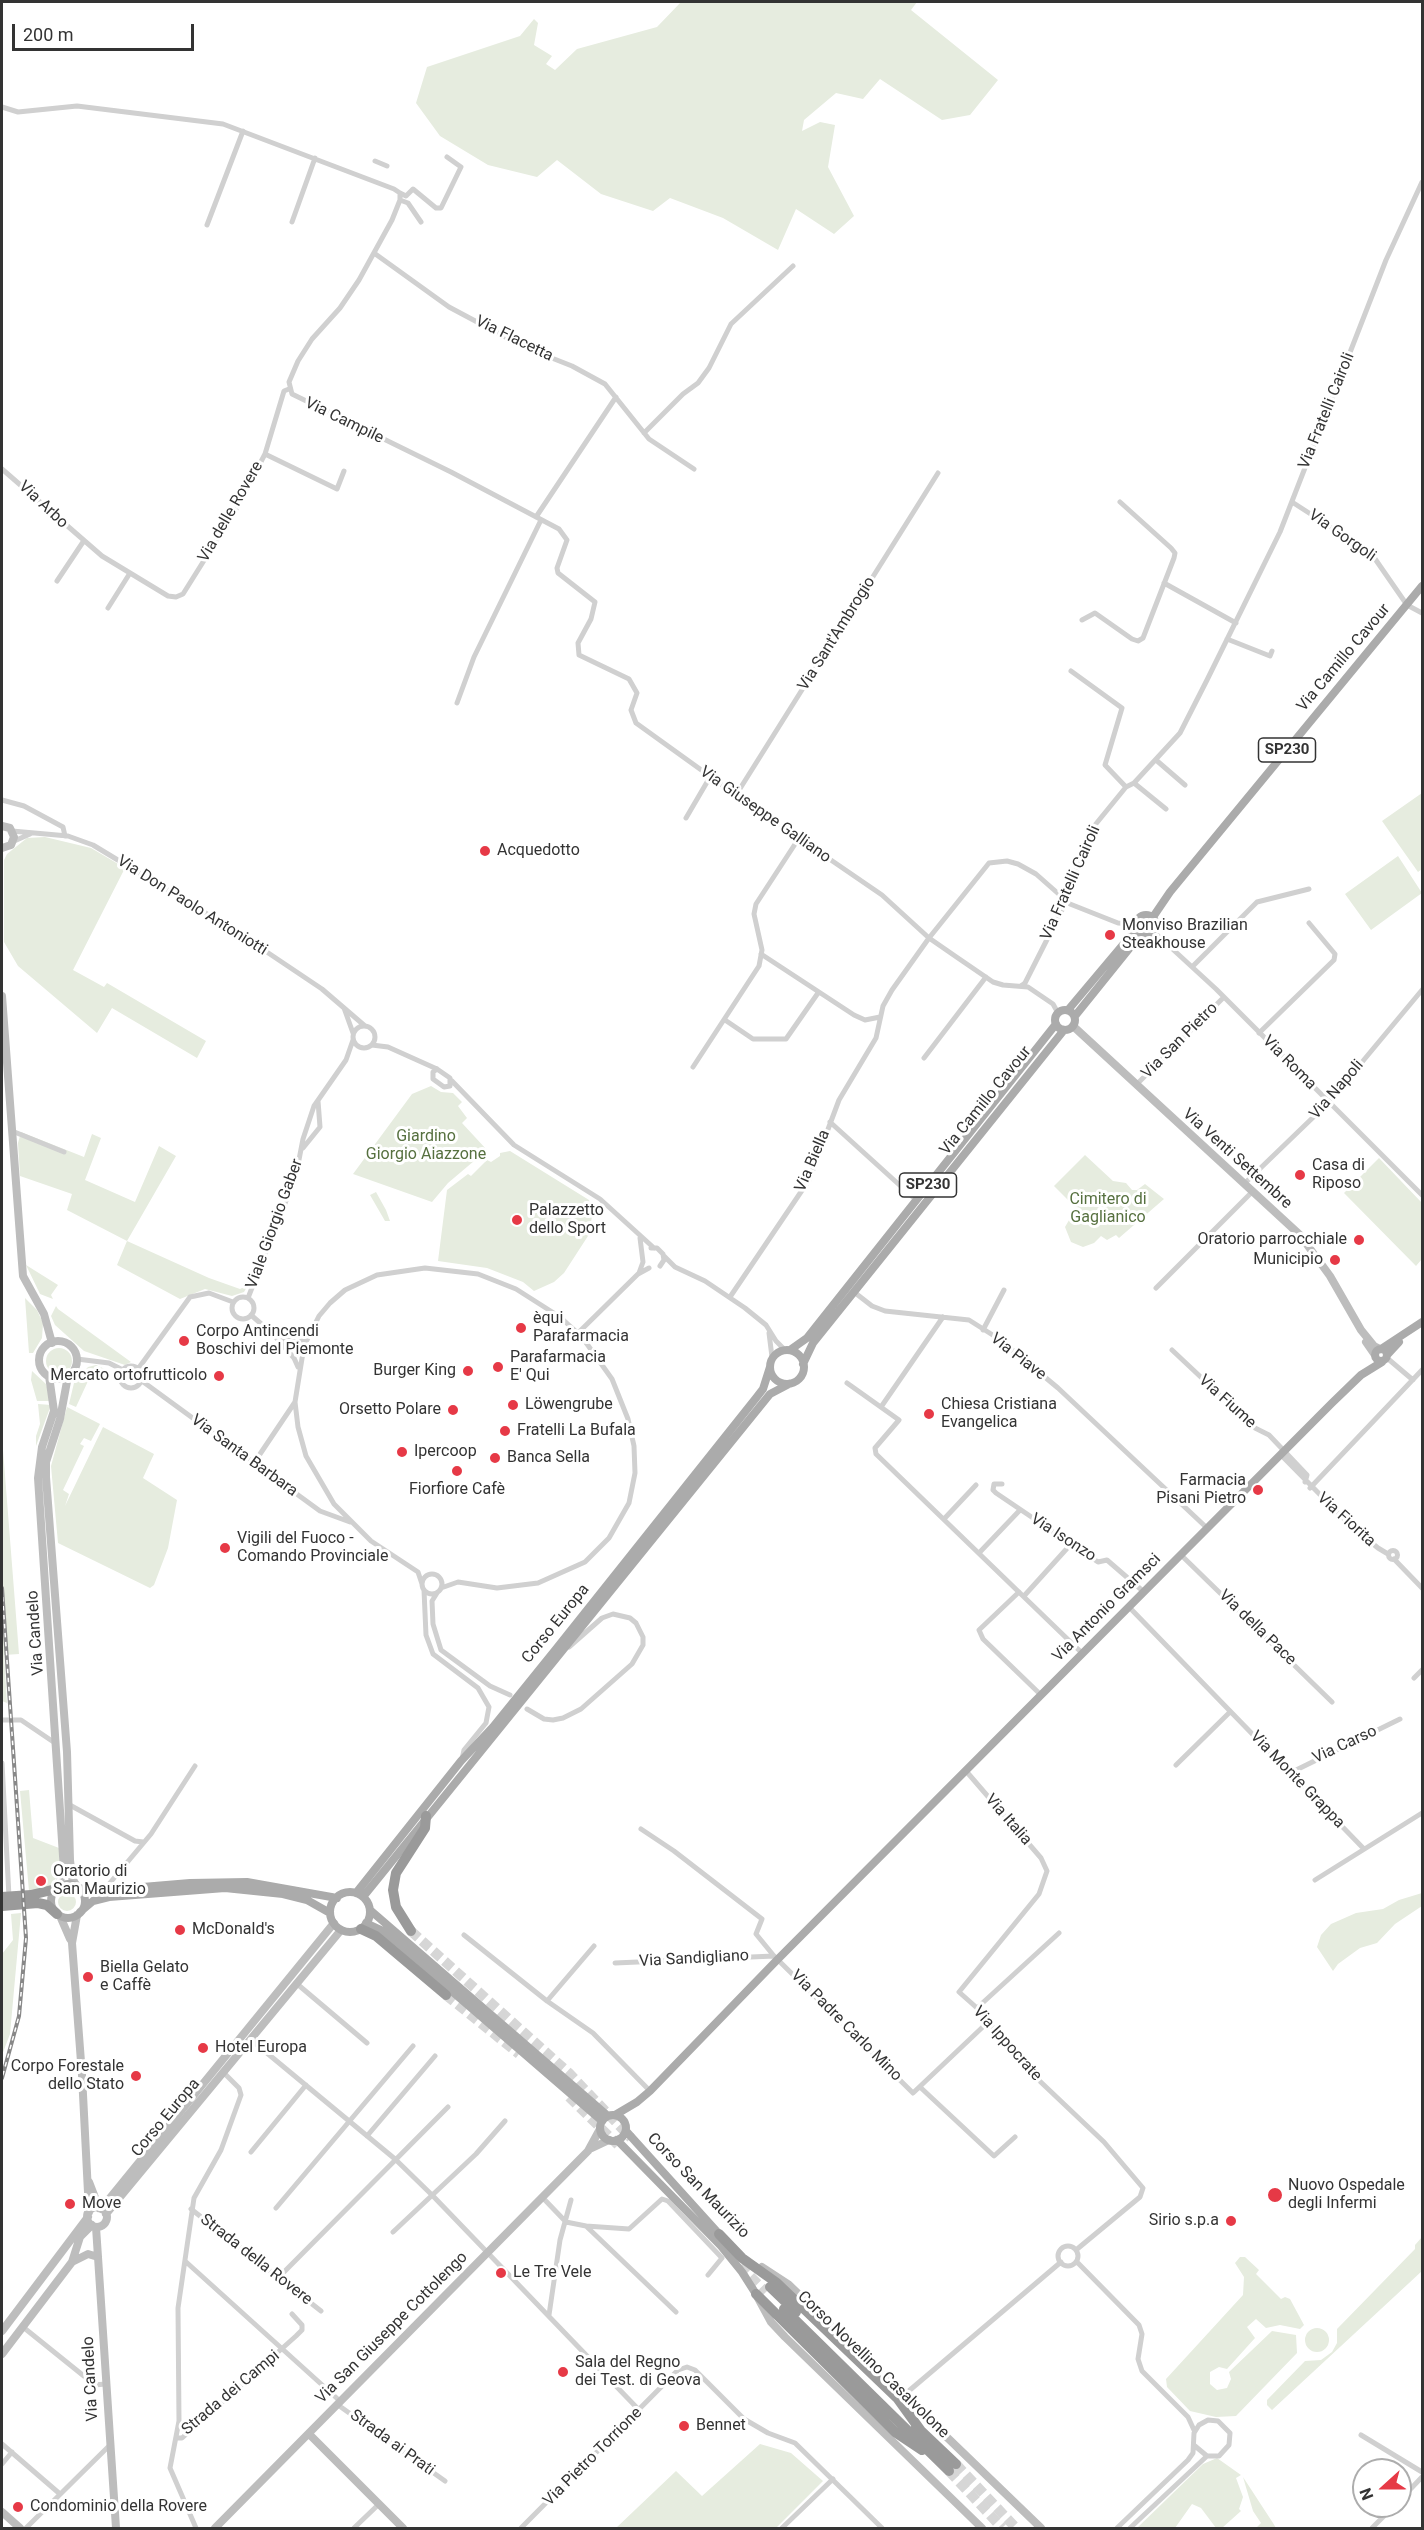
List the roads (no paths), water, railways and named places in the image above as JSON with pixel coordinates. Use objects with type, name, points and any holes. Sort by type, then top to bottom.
[{"type":"highway","points":[[411,1931],[396,1907],[393,1890],[396,1873],[425,1828],[426,1816]]},
{"type":"highway","points":[[5,1897],[56,1889]]},
{"type":"highway","points":[[2,1912],[19,1905]]},
{"type":"highway","points":[[2,1906],[46,1905],[59,1915]]},
{"type":"highway","points":[[364,1926],[447,1995]]},
{"type":"highway","points":[[719,2234],[742,2258],[777,2283],[898,2399],[921,2431]]},
{"type":"highway","name":"Corso Novellino Casalvolone","points":[[764,2291],[921,2431],[952,2467],[931,2453],[764,2291]]},
{"type":"main road","name":"Via Camillo Cavour","points":[[1071,1013],[1138,929],[1144,915],[1153,916],[1170,892],[1422,586]]},
{"type":"main road","points":[[1138,929],[1154,932],[1157,926],[1153,916]]},
{"type":"main road","name":"Via Camillo Cavour","points":[[791,1348],[807,1338],[1056,1023],[1058,1013]]},
{"type":"main road","points":[[1058,1013],[1071,1013],[1073,1026]]},
{"type":"main road","points":[[1056,1023],[1064,1030]]},
{"type":"main road","name":"Via Camillo Cavour","points":[[803,1364],[809,1350],[854,1292],[1064,1030],[1073,1026]]},
{"type":"main road","name":"Via Antonio Gramsci","points":[[776,1957],[874,1864],[1381,1355],[1422,1322]]},
{"type":"main road","name":"Via Antonio Gramsci","points":[[1381,1355],[1422,1328]]},
{"type":"main road","points":[[791,1348],[799,1355],[803,1364],[799,1379],[789,1384],[778,1382],[770,1368],[772,1357],[791,1348]]},
{"type":"main road","name":"Corso Europa","points":[[359,1895],[461,1761],[500,1718],[756,1398],[763,1389],[770,1368]]},
{"type":"main road","name":"Corso Europa","points":[[359,1895],[563,1652],[770,1394],[789,1384]]},
{"type":"main road","points":[[247,1881],[337,1898],[349,1893],[359,1895],[369,1910],[606,2120],[381,1930],[364,1926],[351,1932],[337,1927],[330,1913],[307,1900],[283,1894],[225,1888],[109,1897],[93,1901],[69,1918],[59,1915],[51,1903],[56,1889],[67,1884],[88,1892],[247,1881]]},
{"type":"main road","points":[[78,1888],[84,1899],[79,1913]]},
{"type":"main road","points":[[330,1913],[337,1898]]},
{"type":"main road","points":[[364,1926],[369,1910]]},
{"type":"main road","points":[[606,2120],[637,2102],[650,2091],[776,1957]]},
{"type":"main road","points":[[613,2140],[626,2127],[637,2102]]},
{"type":"main road","name":"Corso San Maurizio","points":[[719,2234],[626,2127],[606,2120],[603,2136],[613,2140],[721,2246],[742,2272],[764,2291]]},
{"type":"street","points":[[2,107],[18,112],[77,106],[212,122],[315,158],[406,196],[413,189],[436,208],[441,208],[461,167],[447,157]]},
{"type":"street","points":[[207,225],[243,131]]},
{"type":"street","points":[[292,222],[315,158]]},
{"type":"street","points":[[375,161],[387,166]]},
{"type":"street","name":"Via Fratelli Cairoli","points":[[1020,986],[1025,983],[1066,902],[1090,835],[1126,787],[1134,783],[1180,733],[1236,623],[1280,532],[1386,260],[1422,182]]},
{"type":"street","name":"Via Campile","points":[[400,193],[400,200],[374,253],[340,308],[312,339],[298,361],[290,376],[289,389],[297,398],[451,472],[566,535],[566,546],[557,568],[558,573],[595,602],[591,619],[578,643]]},
{"type":"street","points":[[400,200],[408,203],[421,222]]},
{"type":"street","name":"Via Flacetta","points":[[374,253],[449,307],[524,346],[591,375],[605,384],[654,443],[694,469]]},
{"type":"street","points":[[644,433],[683,394],[698,383],[731,324],[793,266]]},
{"type":"street","name":"Via delle Rovere","points":[[176,597],[183,594],[235,511],[265,454],[284,391],[289,389]]},
{"type":"street","points":[[457,703],[474,657],[538,518],[616,397]]},
{"type":"street","points":[[265,454],[337,489],[344,471]]},
{"type":"street","name":"Via Arbo","points":[[2,469],[83,542],[168,596],[176,597]]},
{"type":"street","name":"Via Sant'Ambrogio","points":[[736,795],[938,473]]},
{"type":"street","points":[[1082,620],[1095,613],[1138,641],[1143,638],[1175,554],[1120,502]]},
{"type":"street","name":"Via Gorgoli","points":[[1292,502],[1371,553],[1407,604]]},
{"type":"street","name":"Via Arbo","points":[[57,581],[83,542]]},
{"type":"street","points":[[108,608],[130,573]]},
{"type":"street","points":[[1164,583],[1236,623]]},
{"type":"street","points":[[1407,604],[1422,613]]},
{"type":"street","points":[[1227,639],[1270,656],[1272,651]]},
{"type":"street","name":"Via Giuseppe Galliano","points":[[578,643],[579,655],[629,679],[637,693],[631,710],[636,723],[710,777],[882,895],[929,938],[1003,986],[1028,987],[1053,1004],[1058,1013]]},
{"type":"street","points":[[1071,671],[1122,708],[1105,765],[1126,787]]},
{"type":"street","points":[[1156,760],[1185,784]]},
{"type":"street","points":[[686,818],[710,777]]},
{"type":"street","points":[[1134,783],[1166,809]]},
{"type":"street","points":[[2,800],[24,806],[66,828],[65,836]]},
{"type":"street","points":[[2,856],[6,846],[5,827]]},
{"type":"street","name":"Via Don Paolo Antoniotti","points":[[5,827],[31,834],[65,836],[93,845],[240,934],[342,1004],[365,1026]]},
{"type":"street","name":"Via Don Paolo Antoniotti","points":[[6,846],[31,834]]},
{"type":"street","points":[[693,1067],[759,966],[761,954],[754,914],[756,904],[799,838]]},
{"type":"street","name":"Via Biella","points":[[730,1297],[809,1180],[845,1087],[876,1038],[880,1017],[892,990],[983,868],[995,861],[1007,861],[1028,870],[1066,902],[1138,929]]},
{"type":"street","points":[[1193,966],[1257,902],[1309,889]]},
{"type":"street","points":[[1259,1033],[1334,960],[1335,954],[1309,923]]},
{"type":"street","name":"Via Roma","points":[[1154,932],[1193,966],[1422,1195]]},
{"type":"street","points":[[761,954],[818,993],[865,1020],[880,1017]]},
{"type":"street","points":[[924,1058],[986,977]]},
{"type":"street","name":"Via Napoli","points":[[1245,1183],[1328,1103],[1422,990]]},
{"type":"street","points":[[725,1020],[753,1039],[786,1039],[818,993]]},
{"type":"street","points":[[2,996],[23,1276],[44,1314],[52,1342]]},
{"type":"street","name":"Via San Pietro","points":[[1136,1085],[1224,997]]},
{"type":"street","points":[[342,1004],[353,1027],[353,1037],[361,1048],[372,1045],[388,1047],[437,1069],[452,1081],[514,1145],[600,1199],[654,1248],[659,1249],[675,1267],[730,1297],[791,1348]]},
{"type":"street","points":[[353,1037],[359,1027],[365,1026],[388,1047]]},
{"type":"street","name":"Via Venti Settembre","points":[[1073,1026],[1304,1240],[1330,1276],[1361,1330],[1381,1355]]},
{"type":"street","points":[[372,1045],[374,1034]]},
{"type":"street","name":"Viale Giorgio Gaber","points":[[346,1060],[353,1037]]},
{"type":"street","name":"Viale Giorgio Gaber","points":[[248,1298],[279,1223],[309,1118],[319,1097],[346,1060],[361,1048]]},
{"type":"street","points":[[421,1061],[440,1085],[455,1089],[468,1098]]},
{"type":"street","points":[[432,1074],[437,1069]]},
{"type":"street","points":[[447,1087],[452,1081]]},
{"type":"street","name":"Viale Giorgio Gaber","points":[[302,1149],[320,1127],[319,1097]]},
{"type":"street","points":[[830,1122],[916,1200]]},
{"type":"street","points":[[12,1131],[64,1152]]},
{"type":"street","points":[[1156,1288],[1253,1191]]},
{"type":"street","points":[[638,1234],[643,1254],[639,1273]]},
{"type":"street","points":[[643,1254],[654,1248]]},
{"type":"street","points":[[660,1266],[664,1256]]},
{"type":"street","points":[[643,1262],[648,1268]]},
{"type":"street","points":[[578,1333],[639,1273],[648,1268],[660,1266],[675,1267]]},
{"type":"street","points":[[425,1268],[464,1271],[503,1283],[545,1306],[578,1333],[612,1379],[628,1419],[634,1446],[634,1473],[624,1514],[609,1538],[594,1555],[564,1573],[520,1586],[488,1587],[458,1582],[428,1594],[417,1572],[384,1551],[351,1523],[325,1490],[306,1456],[298,1427],[295,1402],[298,1368],[319,1316],[345,1290],[386,1273],[425,1268]]},
{"type":"street","points":[[984,1330],[1004,1290]]},
{"type":"street","name":"Via Piave","points":[[854,1292],[872,1306],[885,1311],[969,1320],[1039,1371],[1208,1528]]},
{"type":"street","points":[[138,1369],[181,1306],[190,1297],[209,1293],[233,1302]]},
{"type":"street","points":[[241,1297],[248,1298],[253,1304],[251,1315],[245,1319],[238,1318],[233,1313],[233,1302],[241,1297]]},
{"type":"street","points":[[251,1315],[294,1358],[298,1368]]},
{"type":"street","points":[[881,1407],[943,1317]]},
{"type":"street","points":[[768,1328],[772,1357]]},
{"type":"street","points":[[273,1335],[284,1341],[298,1343],[309,1336]]},
{"type":"street","points":[[52,1342],[69,1345],[77,1359],[75,1369],[68,1376],[59,1379],[49,1376],[41,1367],[40,1355],[52,1342]]},
{"type":"street","name":"Via Fiume","points":[[1172,1350],[1255,1428],[1269,1435],[1282,1453]]},
{"type":"street","points":[[1381,1355],[1413,1380]]},
{"type":"street","points":[[77,1359],[103,1361],[123,1370]]},
{"type":"street","points":[[132,1366],[138,1369],[142,1381],[137,1387],[127,1387],[120,1377],[123,1370],[132,1366]]},
{"type":"street","points":[[1310,1488],[1422,1370]]},
{"type":"street","name":"Via Candelo","points":[[49,1376],[54,1411],[42,1447],[38,1478],[64,1871],[56,1889]]},
{"type":"street","name":"Via Candelo","points":[[68,1376],[60,1419],[46,1462],[67,1752],[67,1803],[72,1878],[78,1888]]},
{"type":"street","name":"Via Santa Barbara","points":[[142,1381],[320,1511],[351,1523]]},
{"type":"street","points":[[847,1383],[891,1413],[899,1422],[874,1451],[1083,1654]]},
{"type":"street","points":[[254,1463],[295,1402]]},
{"type":"street","name":"Via Fiorita","points":[[1282,1453],[1310,1488],[1370,1542],[1388,1554],[1395,1552],[1397,1556],[1394,1559],[1422,1588]]},
{"type":"street","name":"Via Isonzo","points":[[1002,1484],[994,1484],[993,1490],[1098,1562],[1107,1560],[1144,1592]]},
{"type":"street","points":[[944,1519],[976,1485]]},
{"type":"street","points":[[979,1553],[1020,1510]]},
{"type":"street","points":[[1041,1695],[983,1639],[979,1630],[1021,1594],[1071,1544]]},
{"type":"street","name":"Via della Pace","points":[[1181,1555],[1332,1702]]},
{"type":"street","points":[[461,1761],[464,1750],[486,1723],[489,1707],[478,1689],[434,1654],[426,1635],[423,1587],[427,1576],[434,1575],[441,1581],[439,1591],[432,1601],[432,1615],[434,1634],[441,1650],[490,1686],[510,1695]]},
{"type":"street","name":"Via Monte Grappa","points":[[1129,1607],[1364,1849]]},
{"type":"street","points":[[527,1709],[544,1719],[553,1720],[581,1709],[632,1665],[643,1645],[643,1637],[636,1623],[630,1618],[619,1614],[608,1615],[563,1652]]},
{"type":"street","points":[[1414,1678],[1422,1670]]},
{"type":"street","points":[[1176,1765],[1230,1712]]},
{"type":"street","name":"Via Carso","points":[[1290,1773],[1400,1719]]},
{"type":"street","points":[[2,1720],[21,1720],[57,1745]]},
{"type":"street","points":[[2,1763],[8,1882],[5,1897]]},
{"type":"street","points":[[104,1890],[152,1834],[195,1766]]},
{"type":"street","name":"Via Italia","points":[[958,1992],[1039,1894],[1047,1870],[1041,1857],[966,1771]]},
{"type":"street","points":[[67,1803],[135,1841],[143,1842]]},
{"type":"street","points":[[1316,1880],[1422,1813]]},
{"type":"street","name":"Via Padre Carlo Mino","points":[[641,1829],[674,1851],[762,1919],[756,1934],[776,1957],[913,2093],[920,2087]]},
{"type":"street","points":[[2,1884],[8,1882]]},
{"type":"street","name":"Via Candelo","points":[[79,1913],[72,1943],[92,2186],[91,2220],[98,2257],[116,2529]]},
{"type":"street","name":"Via Candelo","points":[[59,1915],[72,1943]]},
{"type":"street","name":"Corso Europa","points":[[102,2210],[250,2040],[337,1927]]},
{"type":"street","name":"Corso Europa","points":[[102,2210],[337,1927]]},
{"type":"street","points":[[977,2008],[1059,1934]]},
{"type":"street","points":[[464,1935],[547,2001],[593,2033],[650,2091]]},
{"type":"street","points":[[547,2001],[594,1946]]},
{"type":"street","name":"Via Sandigliano","points":[[615,1963],[776,1957]]},
{"type":"street","points":[[296,1983],[367,2043]]},
{"type":"street","name":"Via Ippocrate","points":[[958,1992],[977,2008],[1027,2069],[1083,2121],[1140,2181],[1142,2193],[1076,2250]]},
{"type":"street","points":[[988,2022],[920,2087],[994,2156],[1015,2137]]},
{"type":"street","points":[[250,2040],[395,2159],[489,2252],[640,2410]]},
{"type":"street","points":[[276,2208],[413,2046]]},
{"type":"street","points":[[367,2136],[435,2056]]},
{"type":"street","name":"Strada della Rovere","points":[[195,2529],[170,2468],[177,2438],[178,2308],[194,2198],[229,2134],[241,2095],[239,2088],[223,2072]]},
{"type":"street","points":[[251,2152],[306,2085]]},
{"type":"street","points":[[282,2274],[448,2107]]},
{"type":"street","name":"Via San Giuseppe Cottolengo","points":[[215,2529],[543,2198],[590,2148],[606,2120]]},
{"type":"street","points":[[393,2232],[476,2154],[505,2121]]},
{"type":"street","name":"Via San Giuseppe Cottolengo","points":[[590,2148],[613,2140]]},
{"type":"street","points":[[92,2186],[103,2194],[114,2193]]},
{"type":"street","name":"Via Candelo","points":[[92,2186],[102,2210]]},
{"type":"street","points":[[543,2198],[566,2222],[629,2229],[662,2199],[668,2202],[722,2258],[708,2275]]},
{"type":"street","points":[[549,2315],[560,2240],[571,2200]]},
{"type":"street","name":"Strada della Rovere","points":[[191,2209],[321,2311]]},
{"type":"street","points":[[2,2331],[91,2220],[102,2210],[106,2222],[91,2220]]},
{"type":"street","points":[[2,2354],[72,2262],[80,2237],[91,2220]]},
{"type":"street","points":[[586,2226],[676,2312]]},
{"type":"street","name":"Corso San Maurizio","points":[[719,2234],[728,2239],[750,2260],[788,2284],[1041,2529]]},
{"type":"street","points":[[1077,2262],[1067,2266],[1061,2262],[1058,2255],[1062,2248],[1070,2246],[1076,2250],[1077,2262],[1139,2325],[1142,2334],[1139,2366],[1188,2417],[1194,2433],[1195,2446],[1188,2460],[1117,2529]]},
{"type":"street","points":[[72,2262],[88,2254],[98,2257]]},
{"type":"street","name":"Strada dei Campi","points":[[185,2261],[284,2349],[340,2403]]},
{"type":"street","points":[[904,2395],[1061,2262]]},
{"type":"street","name":"Corso San Maurizio","points":[[764,2291],[763,2309],[785,2337],[982,2529]]},
{"type":"street","name":"Strada dei Campi","points":[[177,2438],[182,2438],[284,2349],[302,2330],[299,2319],[292,2314]]},
{"type":"street","points":[[23,2327],[95,2385],[105,2384]]},
{"type":"street","name":"Via Pietro Torrione","points":[[521,2529],[678,2370],[687,2367],[694,2370],[744,2419],[768,2433],[795,2443],[833,2479]]},
{"type":"street","name":"Strada ai Prati","points":[[340,2403],[445,2481]]},
{"type":"street","points":[[1130,2529],[1207,2456],[1221,2454],[1230,2439],[1223,2424],[1213,2420],[1203,2422],[1188,2417]]},
{"type":"street","points":[[1194,2433],[1203,2422]]},
{"type":"street","points":[[309,2434],[403,2529]]},
{"type":"street","points":[[1361,2434],[1422,2472]]},
{"type":"street","points":[[2,2445],[60,2494]]},
{"type":"street","points":[[26,2529],[109,2446]]},
{"type":"street","points":[[1195,2446],[1207,2456]]},
{"type":"street","points":[[2,2464],[12,2452]]},
{"type":"street","points":[[782,2529],[833,2479],[882,2529]]},
{"type":"street","points":[[354,2529],[379,2504]]},
{"type":"street","points":[[2,2512],[20,2529]]},
{"type":"street","points":[[1372,2529],[1383,2518]]},
{"type":"tunnel","points":[[411,1931],[569,2073],[631,2138]]},
{"type":"tunnel","points":[[446,1995],[519,2054]]},
{"type":"tunnel","points":[[569,2097],[618,2145]]},
{"type":"tunnel","points":[[740,2266],[766,2292]]},
{"type":"tunnel","points":[[956,2464],[1016,2528]]},
{"type":"tunnel","points":[[949,2471],[1002,2528]]},
{"type":"railway","points":[[2,1588],[26,1938],[19,2016],[2,2078]]},
{"type":"place","name":"Acquedotto","points":[[485,851]]},
{"type":"place","name":"Monviso Brazilian Steakhouse","points":[[1110,935]]},
{"type":"place","name":"Casa di Riposo","points":[[1300,1175]]},
{"type":"place","name":"Palazzetto dello Sport","points":[[517,1220]]},
{"type":"place","name":"Oratorio parrocchiale","points":[[1359,1240]]},
{"type":"place","name":"Municipio","points":[[1335,1260]]},
{"type":"place","name":"èqui Parafarmacia","points":[[521,1328]]},
{"type":"place","name":"Corpo Antincendi Boschivi del Piemonte","points":[[184,1341]]},
{"type":"place","name":"Parafarmacia E' Qui","points":[[498,1367]]},
{"type":"place","name":"Burger King","points":[[468,1371]]},
{"type":"place","name":"Mercato ortofrutticolo","points":[[219,1376]]},
{"type":"place","name":"Löwengrube","points":[[513,1405]]},
{"type":"place","name":"Orsetto Polare","points":[[453,1410]]},
{"type":"place","name":"Chiesa Cristiana Evangelica","points":[[929,1414]]},
{"type":"place","name":"Fratelli La Bufala","points":[[505,1431]]},
{"type":"place","name":"Ipercoop","points":[[402,1452]]},
{"type":"place","name":"Banca Sella","points":[[495,1458]]},
{"type":"place","name":"Fiorfiore Cafè","points":[[457,1471]]},
{"type":"place","name":"Farmacia Pisani Pietro","points":[[1258,1490]]},
{"type":"place","name":"Vigili del Fuoco - Comando Provinciale","points":[[225,1548]]},
{"type":"place","name":"Oratorio di San Maurizio","points":[[41,1881]]},
{"type":"place","name":"McDonald's","points":[[180,1930]]},
{"type":"place","name":"Biella Gelato e Caffè","points":[[88,1977]]},
{"type":"place","name":"Hotel Europa","points":[[203,2048]]},
{"type":"place","name":"Corpo Forestale dello Stato","points":[[136,2076]]},
{"type":"place","name":"Nuovo Ospedale degli Infermi","points":[[1275,2195]]},
{"type":"place","name":"Move","points":[[70,2204]]},
{"type":"place","name":"Sirio s.p.a","points":[[1231,2221]]},
{"type":"place","name":"Le Tre Vele","points":[[501,2273]]},
{"type":"place","name":"Sala del Regno dei Test. di Geova","points":[[563,2372]]},
{"type":"place","name":"Bennet","points":[[684,2426]]},
{"type":"place","name":"Condominio della Rovere","points":[[18,2507]]},
{"type":"park label","name":"Giardino Giorgio Aiazzone","points":[[426,1146]]},
{"type":"park label","name":"Cimitero di Gaglianico","points":[[1108,1209]]}]
